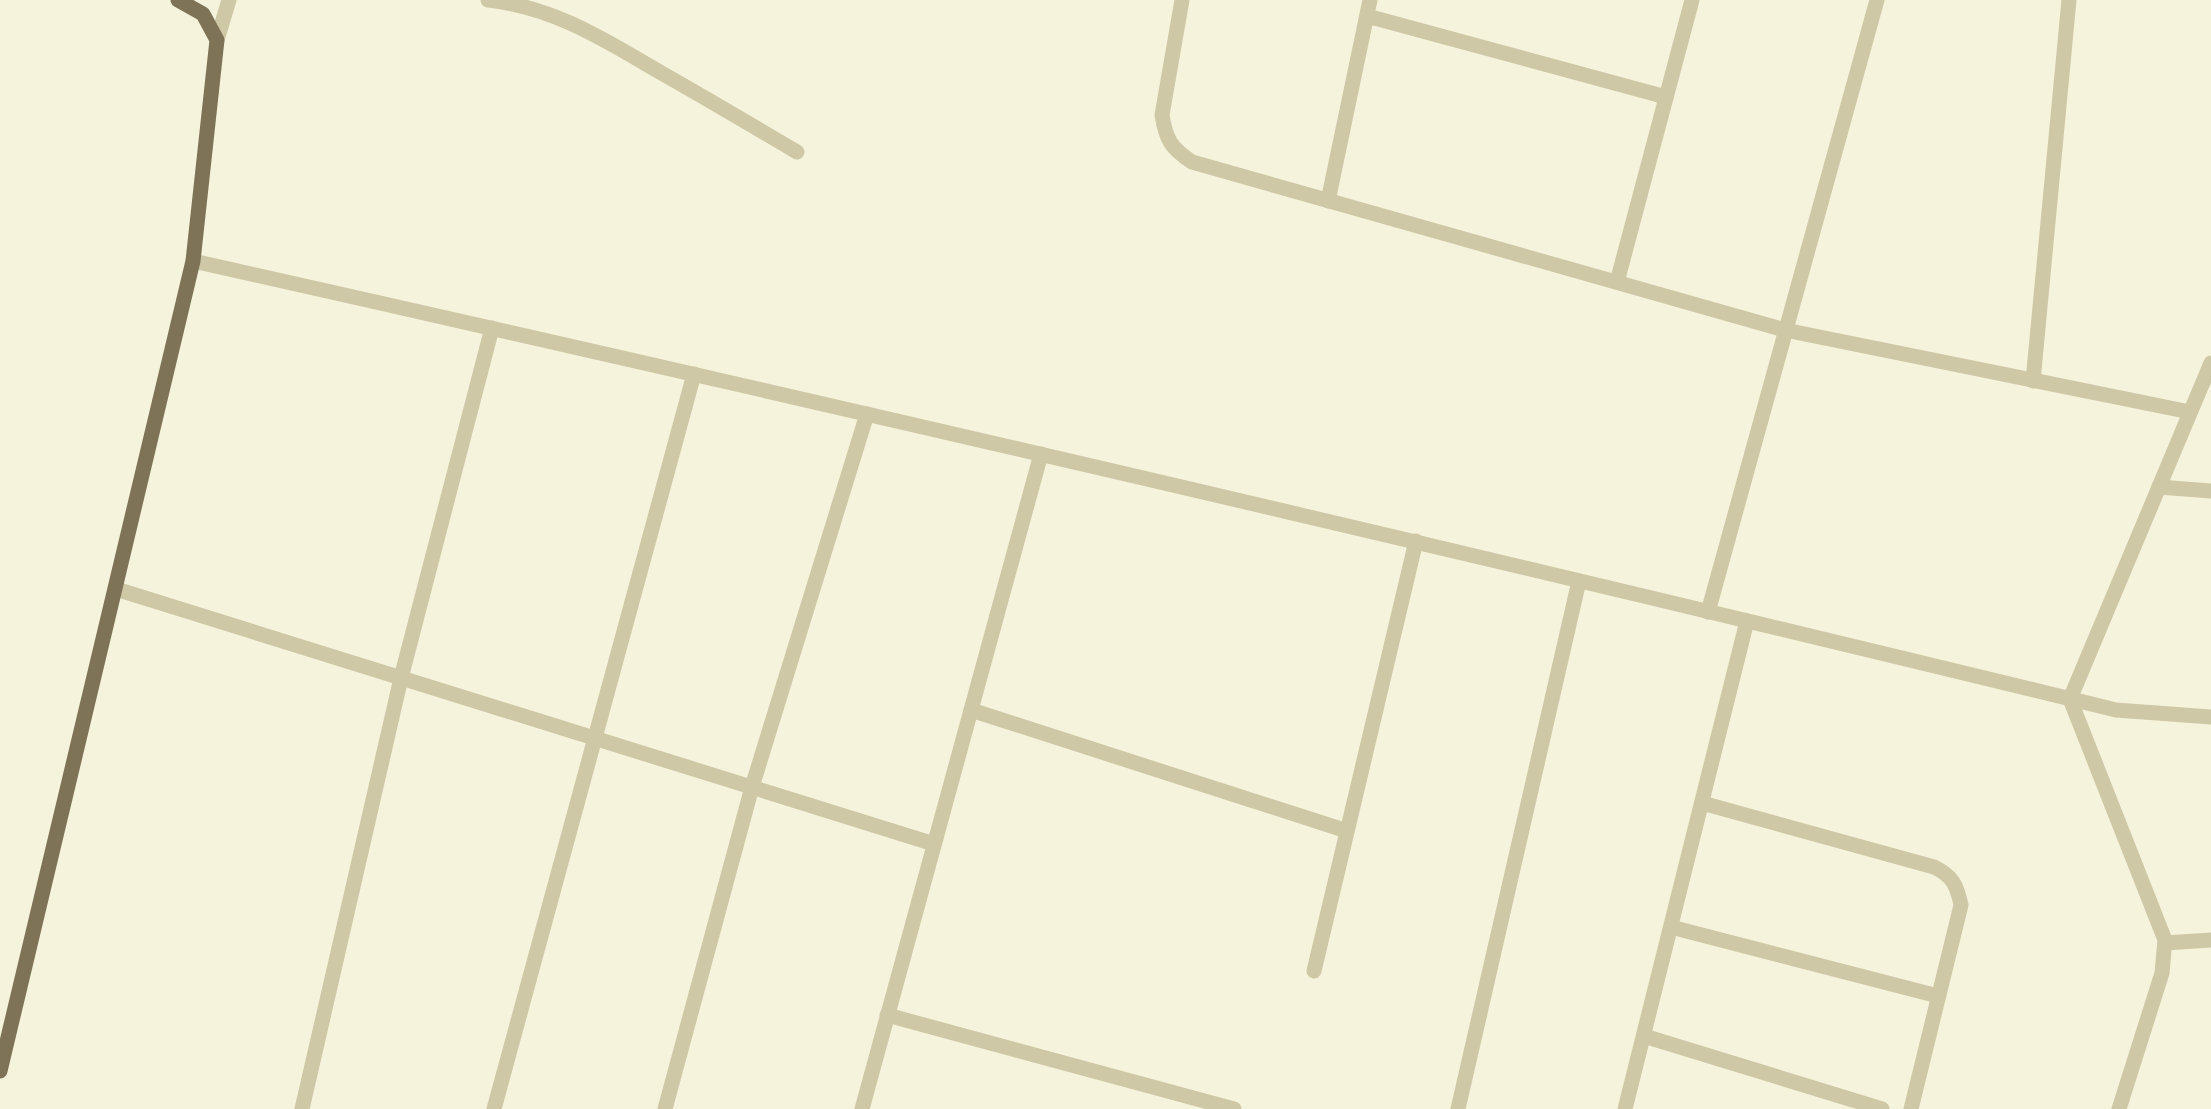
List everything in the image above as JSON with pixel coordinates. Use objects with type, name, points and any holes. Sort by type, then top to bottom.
[{"type":"main road","points":[[0,1071],[193,261],[217,40],[203,14],[178,0]]},
{"type":"street","points":[[217,40],[229,0]]},
{"type":"street","points":[[488,0],[527,7],[562,18],[601,38],[797,152]]},
{"type":"street","points":[[1182,0],[1162,115],[1165,133],[1175,150],[1192,162],[1785,330],[2190,412]]},
{"type":"street","points":[[1328,201],[1370,0]]},
{"type":"street","points":[[1617,282],[1692,0]]},
{"type":"street","points":[[1708,612],[1876,0]]},
{"type":"street","points":[[2034,381],[2069,0]]},
{"type":"street","points":[[1367,16],[1666,97]]},
{"type":"street","points":[[193,261],[694,374],[1416,541],[2116,710],[2211,716]]},
{"type":"street","points":[[302,1109],[401,678],[492,328]]},
{"type":"street","points":[[2119,1109],[2162,973],[2165,943],[2160,924],[2070,699],[2211,363]]},
{"type":"street","points":[[494,1109],[694,374]]},
{"type":"street","points":[[665,1109],[752,787],[867,414]]},
{"type":"street","points":[[862,1109],[1041,454]]},
{"type":"street","points":[[2159,487],[2211,491]]},
{"type":"street","points":[[1314,971],[1416,541]]},
{"type":"street","points":[[1458,1109],[1579,580]]},
{"type":"street","points":[[116,589],[934,844]]},
{"type":"street","points":[[1625,1109],[1747,621]]},
{"type":"street","points":[[971,710],[1348,831]]},
{"type":"street","points":[[1702,802],[1934,867],[1946,873],[1957,887],[1961,905],[1911,1109]]},
{"type":"street","points":[[1671,927],[1938,996]]},
{"type":"street","points":[[2165,943],[2211,940]]},
{"type":"street","points":[[887,1015],[1234,1109]]},
{"type":"street","points":[[1644,1036],[1882,1109]]}]
